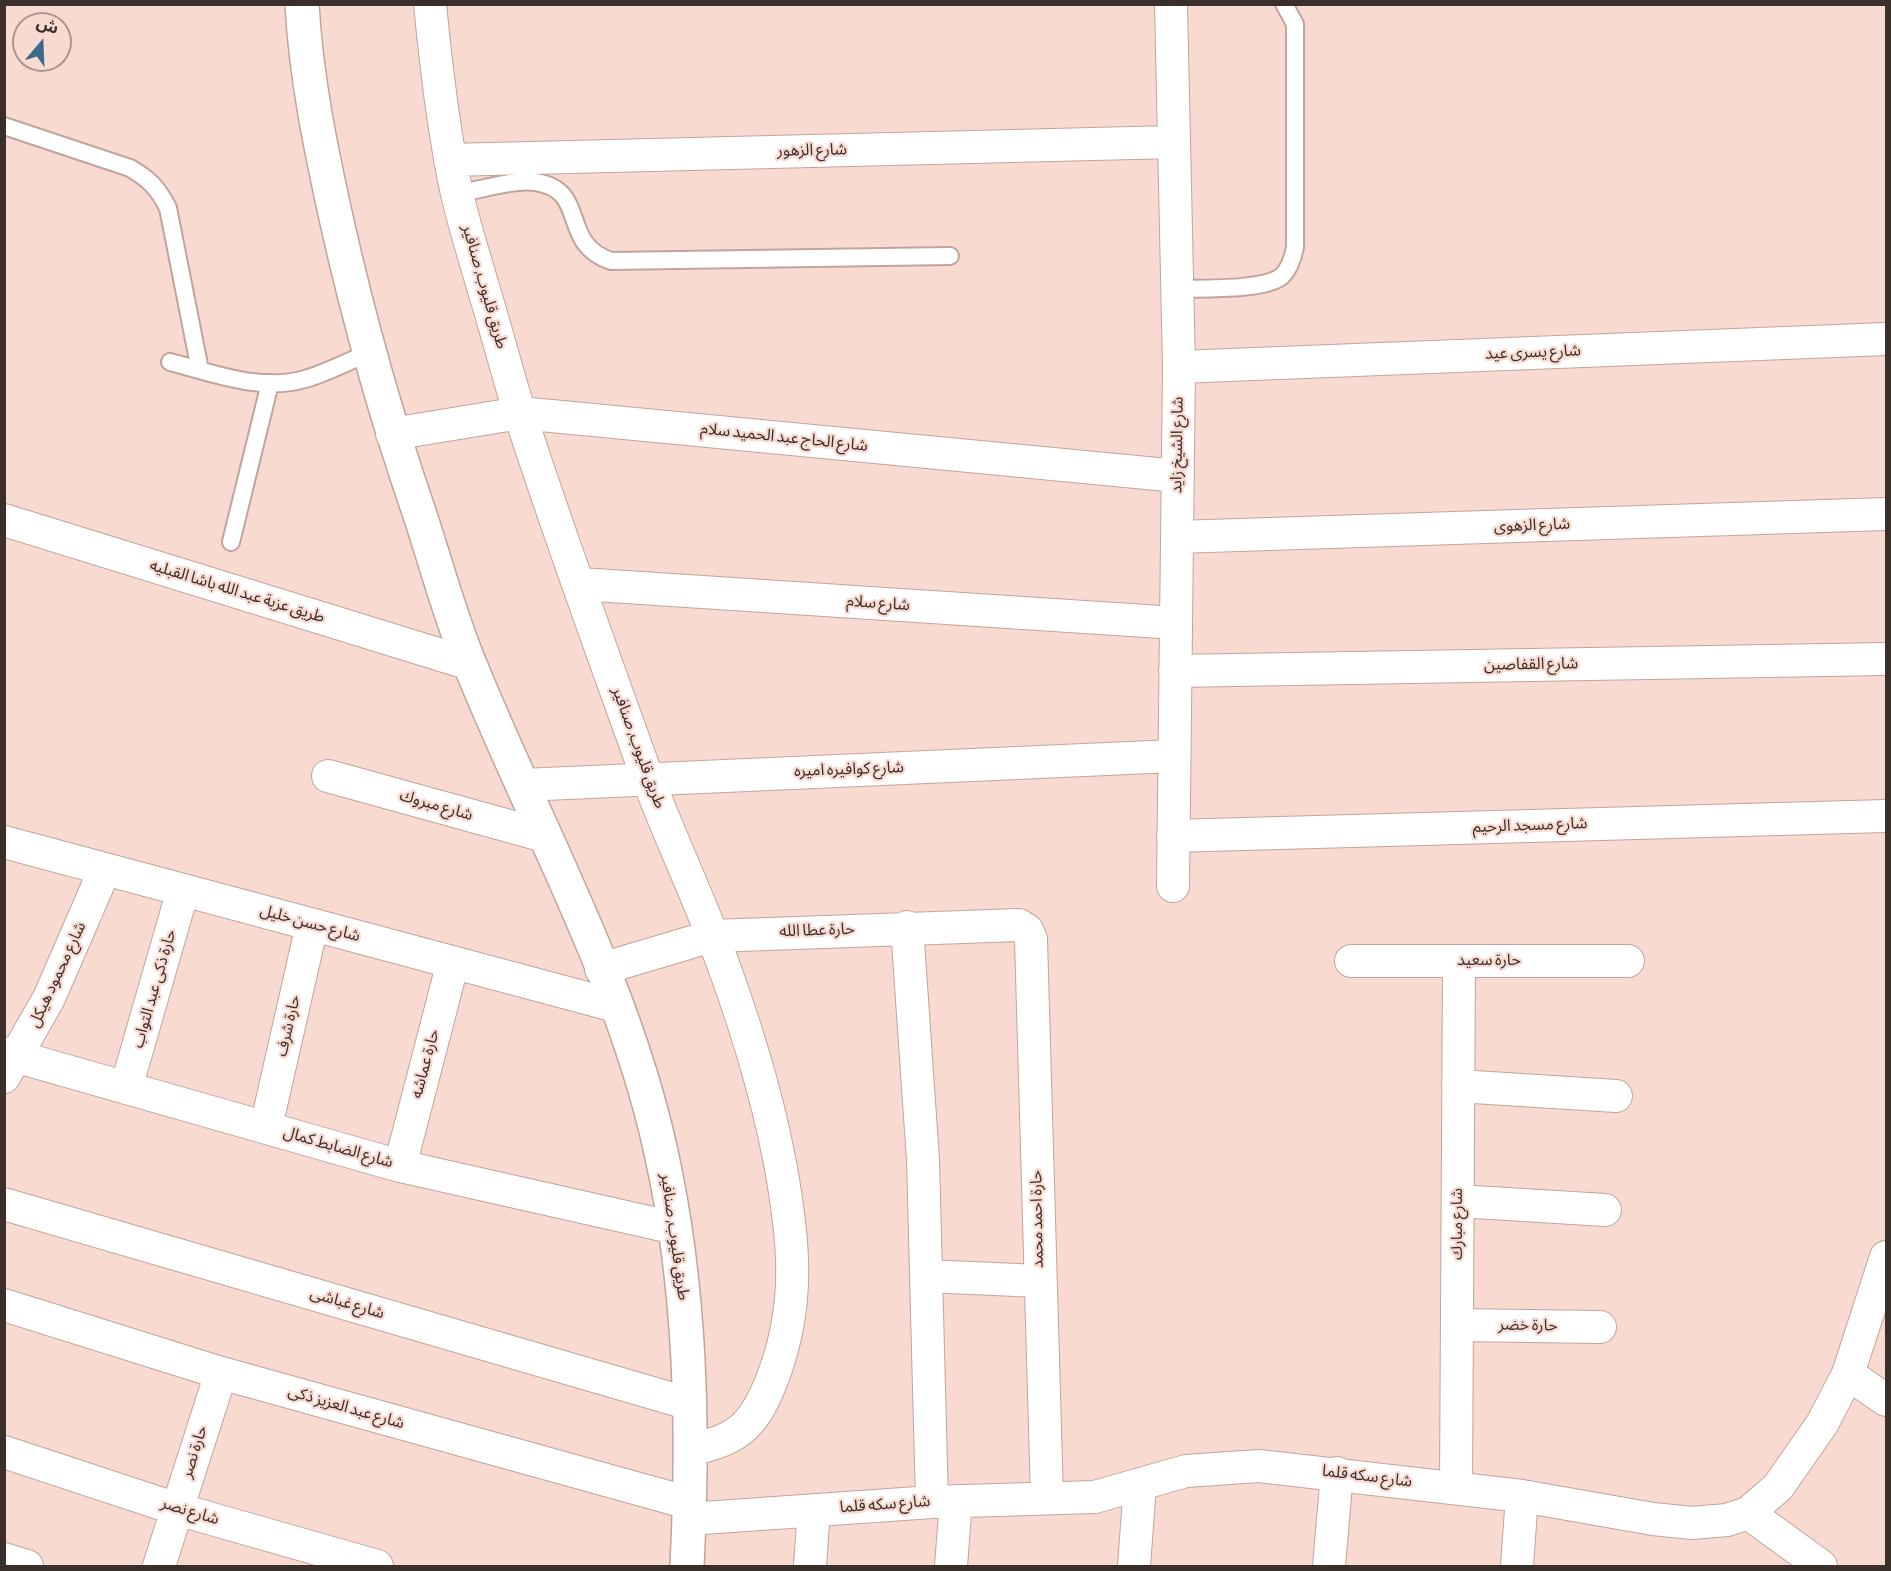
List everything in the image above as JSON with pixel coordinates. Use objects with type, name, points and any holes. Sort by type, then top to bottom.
[{"type":"street","name":"طريق قليوب, صنافير","points":[[302,4],[304,48],[325,170],[369,353],[392,434],[470,664],[616,1006],[642,1078],[662,1152],[675,1228],[685,1316],[691,1449],[687,1566]]},
{"type":"street","name":"طريق قليوب, صنافير","points":[[430,4],[450,160],[457,194],[520,413],[648,778],[712,936],[753,1050],[774,1130],[794,1255],[791,1306],[781,1356],[763,1404],[750,1422],[733,1437],[713,1445],[691,1449]]},
{"type":"street","name":"شارع الشيخ زايد","points":[[1171,4],[1179,367],[1173,886]]},
{"type":"street","name":"شارع الزهور","points":[[450,160],[1173,142]]},
{"type":"street","name":"شارع يسرى عيد","points":[[1179,367],[1887,339]]},
{"type":"street","name":"شارع الحاج عبد الحميد سلام","points":[[392,434],[520,413],[1178,476]]},
{"type":"street","name":"شارع الزهوى","points":[[1177,537],[1887,514]]},
{"type":"street","name":"طريق عزبة عبد الله باشا القبليه","points":[[4,519],[470,664]]},
{"type":"street","name":"شارع سلام","points":[[580,584],[1176,623]]},
{"type":"street","name":"شارع القفاصين","points":[[1175,671],[1887,659]]},
{"type":"street","name":"شارع كوافيره اميره","points":[[523,785],[1174,756]]},
{"type":"street","name":"شارع مبروك","points":[[328,776],[545,836]]},
{"type":"street","name":"شارع مسجد الرحيم","points":[[1173,836],[1887,816]]},
{"type":"street","name":"شارع حسن خليل","points":[[4,842],[616,1006]]},
{"type":"street","name":"شارع محمود هيكل","points":[[9,1062],[50,998],[105,869]]},
{"type":"street","name":"حارة ذكى عبد التواب","points":[[126,1088],[183,890]]},
{"type":"street","name":"حارة شرف","points":[[266,1127],[312,925]]},
{"type":"street","name":"حارة عطا الله","points":[[601,969],[712,936],[907,927],[1020,925],[1027,930],[1031,939]]},
{"type":"street","points":[[907,927],[923,1160],[927,1276],[951,1566]]},
{"type":"street","name":"حارة احمد محمد","points":[[1031,939],[1047,1498]]},
{"type":"street","name":"حارة سعيد","points":[[1351,961],[1628,961]]},
{"type":"street","name":"شارع مبارك","points":[[1456,1488],[1459,961]]},
{"type":"street","name":"حارة عماشه","points":[[400,1166],[453,962]]},
{"type":"street","name":"شارع الضابط كمال","points":[[9,1062],[126,1088],[400,1166],[675,1228]]},
{"type":"street","points":[[1458,1086],[1616,1096]]},
{"type":"street","points":[[1458,1200],[1605,1210]]},
{"type":"street","name":"شارع غباشى","points":[[4,1204],[690,1404]]},
{"type":"street","name":"شارع سكه قلما","points":[[689,1511],[814,1510],[944,1501],[1095,1497],[1186,1471],[1259,1466],[1337,1473],[1522,1496],[1653,1519],[1692,1523],[1727,1520],[1748,1513],[1778,1487],[1822,1424],[1848,1374],[1887,1257]]},
{"type":"street","points":[[927,1276],[1039,1281]]},
{"type":"street","name":"شارع عبد العزيز ذكى","points":[[4,1305],[222,1373],[689,1511]]},
{"type":"street","name":"حارة خضر","points":[[1457,1325],[1600,1327]]},
{"type":"street","name":"حارة نصر","points":[[159,1566],[222,1373]]},
{"type":"street","points":[[1848,1374],[1887,1400]]},
{"type":"street","name":"شارع نصر","points":[[4,1452],[177,1509],[377,1566]]},
{"type":"street","points":[[1329,1566],[1337,1473]]},
{"type":"street","points":[[1134,1566],[1140,1484]]},
{"type":"street","points":[[1517,1566],[1522,1496]]},
{"type":"street","points":[[810,1566],[814,1510]]},
{"type":"street","points":[[1748,1513],[1821,1566]]},
{"type":"street","points":[[4,1559],[27,1566]]},
{"type":"lane","points":[[1176,289],[1266,284],[1281,276],[1292,263],[1295,247],[1295,24],[1284,4]]},
{"type":"lane","points":[[4,126],[130,168],[147,177],[160,191],[168,208],[200,370]]},
{"type":"lane","points":[[457,194],[534,182],[548,185],[560,192],[569,203],[580,240],[589,250],[611,261],[951,256]]},
{"type":"lane","points":[[170,362],[252,382],[270,383],[306,379],[369,353]]},
{"type":"lane","points":[[231,542],[270,383]]}]
